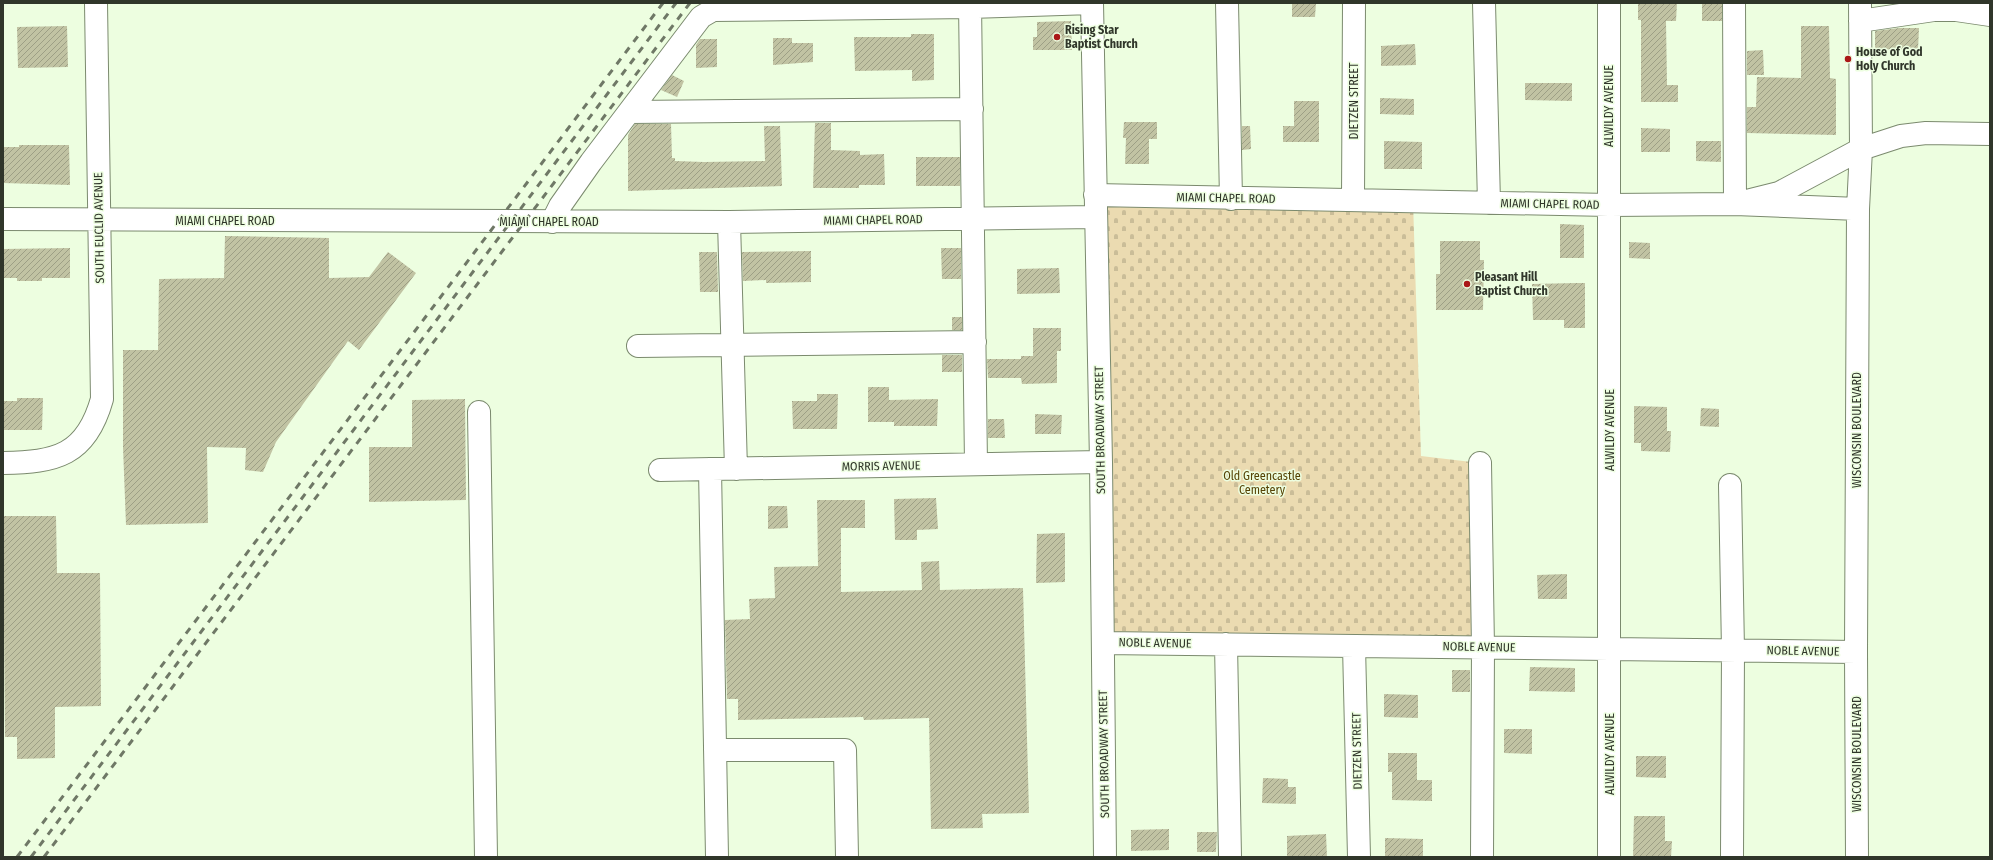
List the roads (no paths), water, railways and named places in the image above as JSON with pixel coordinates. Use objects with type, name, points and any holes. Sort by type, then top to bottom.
[{"type":"street","name":"SOUTH EUCLID AVENUE","points":[[3,462],[32,462],[55,458],[75,446],[87,433],[97,417],[102,399],[96,3]]},
{"type":"street","points":[[552,222],[560,206],[701,17],[715,7],[1092,3]]},
{"type":"street","name":"SOUTH BROADWAY STREET","points":[[1092,3],[1101,462],[1105,857]]},
{"type":"street","points":[[1227,3],[1231,199]]},
{"type":"street","name":"DIETZEN STREET","points":[[1353,199],[1354,3]]},
{"type":"street","points":[[1484,3],[1489,203]]},
{"type":"street","name":"ALWILDY AVENUE","points":[[1609,3],[1610,857]]},
{"type":"street","points":[[1734,3],[1735,204],[1858,209]]},
{"type":"street","points":[[970,5],[974,218],[976,464]]},
{"type":"street","points":[[1860,12],[1956,10],[1990,15]]},
{"type":"street","name":"WISCONSIN BOULEVARD","points":[[1857,857],[1856,652],[1858,209],[1861,149],[1860,12]]},
{"type":"street","points":[[630,112],[972,109]]},
{"type":"street","name":"MIAMI CHAPEL ROAD","points":[[1095,195],[1231,199],[1353,199],[1609,205],[1735,204],[1779,193],[1861,149],[1901,136],[1926,133],[1990,134]]},
{"type":"street","name":"MIAMI CHAPEL ROAD","points":[[3,219],[729,222],[1096,217]]},
{"type":"street","points":[[729,222],[731,345],[736,469]]},
{"type":"street","points":[[638,346],[975,342]]},
{"type":"street","points":[[479,412],[486,857]]},
{"type":"street","name":"MORRIS AVENUE","points":[[660,470],[1101,462]]},
{"type":"street","points":[[1480,463],[1482,857]]},
{"type":"street","points":[[710,469],[716,857]]},
{"type":"street","points":[[1730,485],[1733,650],[1732,857]]},
{"type":"street","name":"NOBLE AVENUE","points":[[1103,643],[1856,652]]},
{"type":"street","points":[[1226,644],[1230,857]]},
{"type":"street","name":"DIETZEN STREET","points":[[1354,646],[1359,857]]},
{"type":"street","points":[[715,750],[845,750],[847,857]]},
{"type":"railway","points":[[17,857],[663,3]]},
{"type":"railway","points":[[31,857],[676,3]]},
{"type":"railway","points":[[44,857],[690,3]]},
{"type":"place","name":"Rising Star Baptist Church","points":[[1057,37]]},
{"type":"place","name":"House of God Holy Church","points":[[1848,59]]},
{"type":"place","name":"Pleasant Hill Baptist Church","points":[[1467,284]]},
{"type":"park label","name":"Old Greencastle Cemetery","points":[[1262,483]]}]
